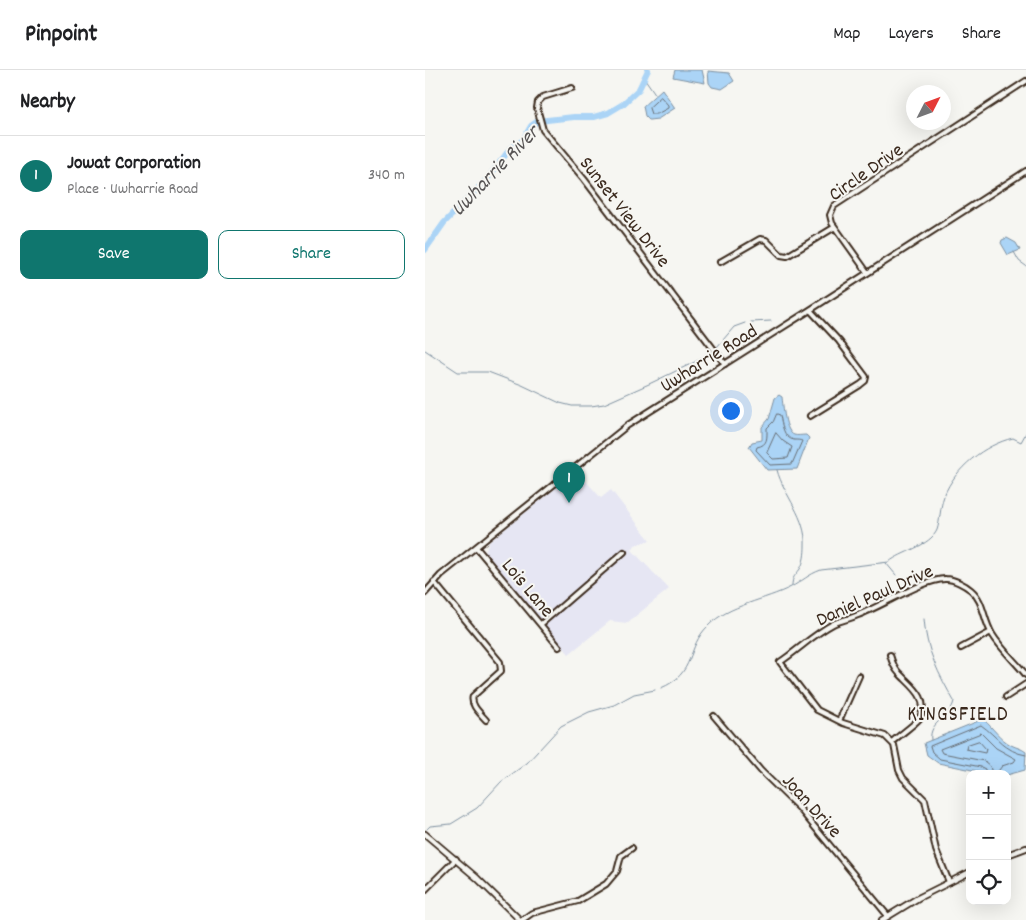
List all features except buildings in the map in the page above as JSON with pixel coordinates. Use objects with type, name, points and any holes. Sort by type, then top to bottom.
[{"type":"street","name":"Circle Drive","points":[[867,272],[835,227],[830,215],[834,206],[1026,81]]},
{"type":"street","name":"Sunset View Drive","points":[[572,88],[540,99],[537,105],[539,118],[547,135],[584,179],[725,364]]},
{"type":"street","name":"Uwharrie Road","points":[[425,593],[441,575],[628,425],[1026,171]]},
{"type":"street","points":[[720,262],[760,239],[766,240],[781,255],[787,256],[835,227]]},
{"type":"street","points":[[810,310],[839,340],[866,377],[865,381],[810,416]]},
{"type":"street","name":"Lois Lane","points":[[476,547],[559,646]]},
{"type":"street","points":[[541,624],[624,552]]},
{"type":"street","name":"Daniel Paul Drive","points":[[892,742],[885,736],[839,722],[817,710],[780,662],[834,624],[879,606],[925,584],[946,579],[959,582],[971,590],[983,606],[985,619],[999,645],[1026,675]]},
{"type":"street","points":[[434,582],[500,662],[501,671],[473,696],[472,701],[486,720]]},
{"type":"street","points":[[961,648],[991,632]]},
{"type":"street","points":[[890,655],[899,673],[917,690],[923,702],[919,718],[892,742],[895,745],[899,770],[903,778],[925,800],[929,810],[929,824],[936,850],[949,882]]},
{"type":"street","points":[[839,722],[859,676]]},
{"type":"street","points":[[1006,697],[1026,684]]},
{"type":"street","name":"Joan Drive","points":[[714,716],[761,771],[799,808],[888,916]]},
{"type":"street","points":[[425,834],[456,859],[521,920],[532,913],[578,901],[606,884],[617,871],[621,856],[632,848]]},
{"type":"street","points":[[1011,854],[1026,848]]},
{"type":"street","points":[[425,890],[456,859]]},
{"type":"street","points":[[882,920],[966,874]]},
{"type":"shaded area","points":[[577,471],[601,498],[611,490],[650,540],[635,545],[632,550],[669,589],[627,623],[610,621],[569,654],[485,553],[489,542]]},
{"type":"water","points":[[675,70],[702,70],[705,83],[673,77]]},
{"type":"water","points":[[708,71],[729,73],[734,81],[722,89],[712,87],[709,83]]},
{"type":"water","points":[[662,89],[675,108],[658,119],[649,120],[645,116],[643,106]]},
{"type":"water","points":[[1007,238],[1016,243],[1020,250],[1008,255],[1001,243],[1002,240]]},
{"type":"water","points":[[779,395],[782,397],[788,429],[795,435],[806,435],[809,438],[797,469],[767,470],[749,447],[752,442],[762,440],[762,427],[769,419],[775,398]]},
{"type":"water","points":[[984,720],[1007,743],[1026,752],[1025,770],[1011,774],[1011,770],[972,770],[938,763],[927,755],[924,743]]},
{"type":"waterway","name":"Uwharrie River","points":[[425,250],[444,223],[487,179],[510,149],[523,140],[531,126],[538,121],[594,117],[608,113],[623,104],[639,89],[648,70]]},
{"type":"waterway","points":[[645,79],[656,95]]},
{"type":"waterway","points":[[1014,252],[1019,261],[1026,266]]},
{"type":"waterway","points":[[751,322],[771,321]]},
{"type":"waterway","points":[[717,347],[734,327],[745,323]]},
{"type":"waterway","points":[[425,350],[458,372],[488,372],[522,385],[560,403],[572,406],[604,404],[701,359],[710,351]]},
{"type":"waterway","points":[[661,688],[680,675],[701,634],[716,619],[726,613],[781,592],[821,570],[889,562],[922,545],[937,530],[944,496],[955,476],[963,467],[981,452],[1002,441],[1013,438],[1021,442],[1026,433]]},
{"type":"waterway","points":[[777,470],[780,480],[799,517],[805,536],[803,561],[793,579],[792,586]]},
{"type":"waterway","points":[[886,563],[896,575]]},
{"type":"waterway","points":[[924,619],[930,652],[943,682],[954,701],[949,712],[933,728],[931,740]]},
{"type":"waterway","points":[[427,829],[430,826],[451,824],[477,808],[501,782],[527,763],[561,726],[589,712],[614,705],[634,694],[655,690]]},
{"type":"place","name":"Jowat Corporation","points":[[569,503]]},
{"type":"district","name":"KINGSFIELD","points":[[958,713]]}]
